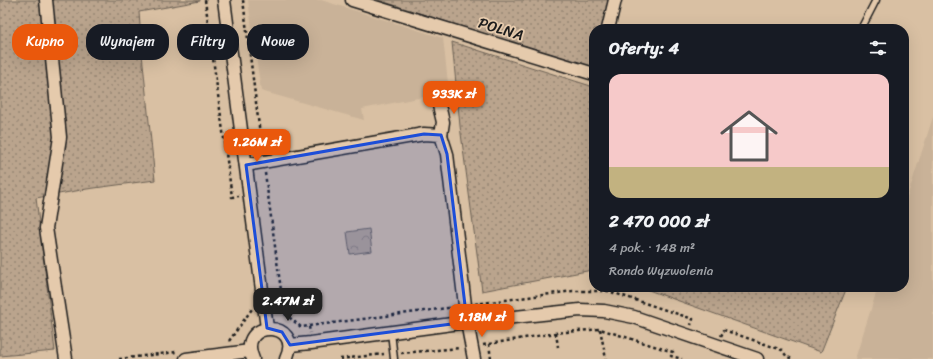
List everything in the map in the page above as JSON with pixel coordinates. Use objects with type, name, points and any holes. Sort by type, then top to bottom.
[{"type":"street","points":[[46,0],[60,137],[46,228],[66,359]]},
{"type":"street","points":[[224,0],[267,328]]},
{"type":"street","name":"POLNA","points":[[352,0],[589,72]]},
{"type":"street","points":[[609,24],[615,0]]},
{"type":"street","points":[[437,97],[443,122],[441,135],[447,154],[467,322],[474,359]]},
{"type":"street","points":[[246,165],[424,134],[441,135]]},
{"type":"street","points":[[290,345],[467,322],[580,310],[604,311],[634,317],[757,359]]},
{"type":"street","points":[[184,355],[252,355],[250,344],[254,336],[259,331],[267,328],[282,332],[287,338],[290,345],[289,353],[286,359]]},
{"type":"lane","points":[[864,24],[876,0]]},
{"type":"lane","points":[[391,332],[394,356]]},
{"type":"path","points":[[205,0],[232,197],[268,192]]},
{"type":"path","points":[[600,329],[606,359]]},
{"type":"path","points":[[340,359],[394,356],[488,344],[556,333],[600,329],[673,352],[671,357],[682,359]]},
{"type":"path","points":[[556,333],[558,347]]},
{"type":"path","points":[[488,344],[491,359]]},
{"type":"path","points":[[119,359],[184,355]]},
{"type":"path","points":[[787,357],[792,359]]},
{"type":"highlighted area","points":[[424,134],[441,135],[447,154],[467,322],[290,345],[282,332],[267,328],[246,165]]},
{"type":"shaded area","points":[[248,0],[321,0],[443,38],[449,92],[362,109],[364,120],[261,91],[257,60],[309,60],[309,24],[251,24]]},
{"type":"shaded area","points":[[933,117],[933,359],[855,359],[876,292],[909,292],[909,191]]},
{"type":"green space","points":[[0,0],[200,0],[139,12],[140,24],[86,24],[86,60],[143,60],[155,180],[87,189],[36,198],[55,351],[0,356]]},
{"type":"green space","points":[[378,0],[610,0],[604,24],[589,24],[589,66]]},
{"type":"green space","points":[[452,42],[589,85],[589,271],[482,291],[460,126]]},
{"type":"green space","points":[[369,229],[372,251],[350,254],[347,232]]},
{"type":"green space","points":[[654,292],[845,292],[821,352]]}]
